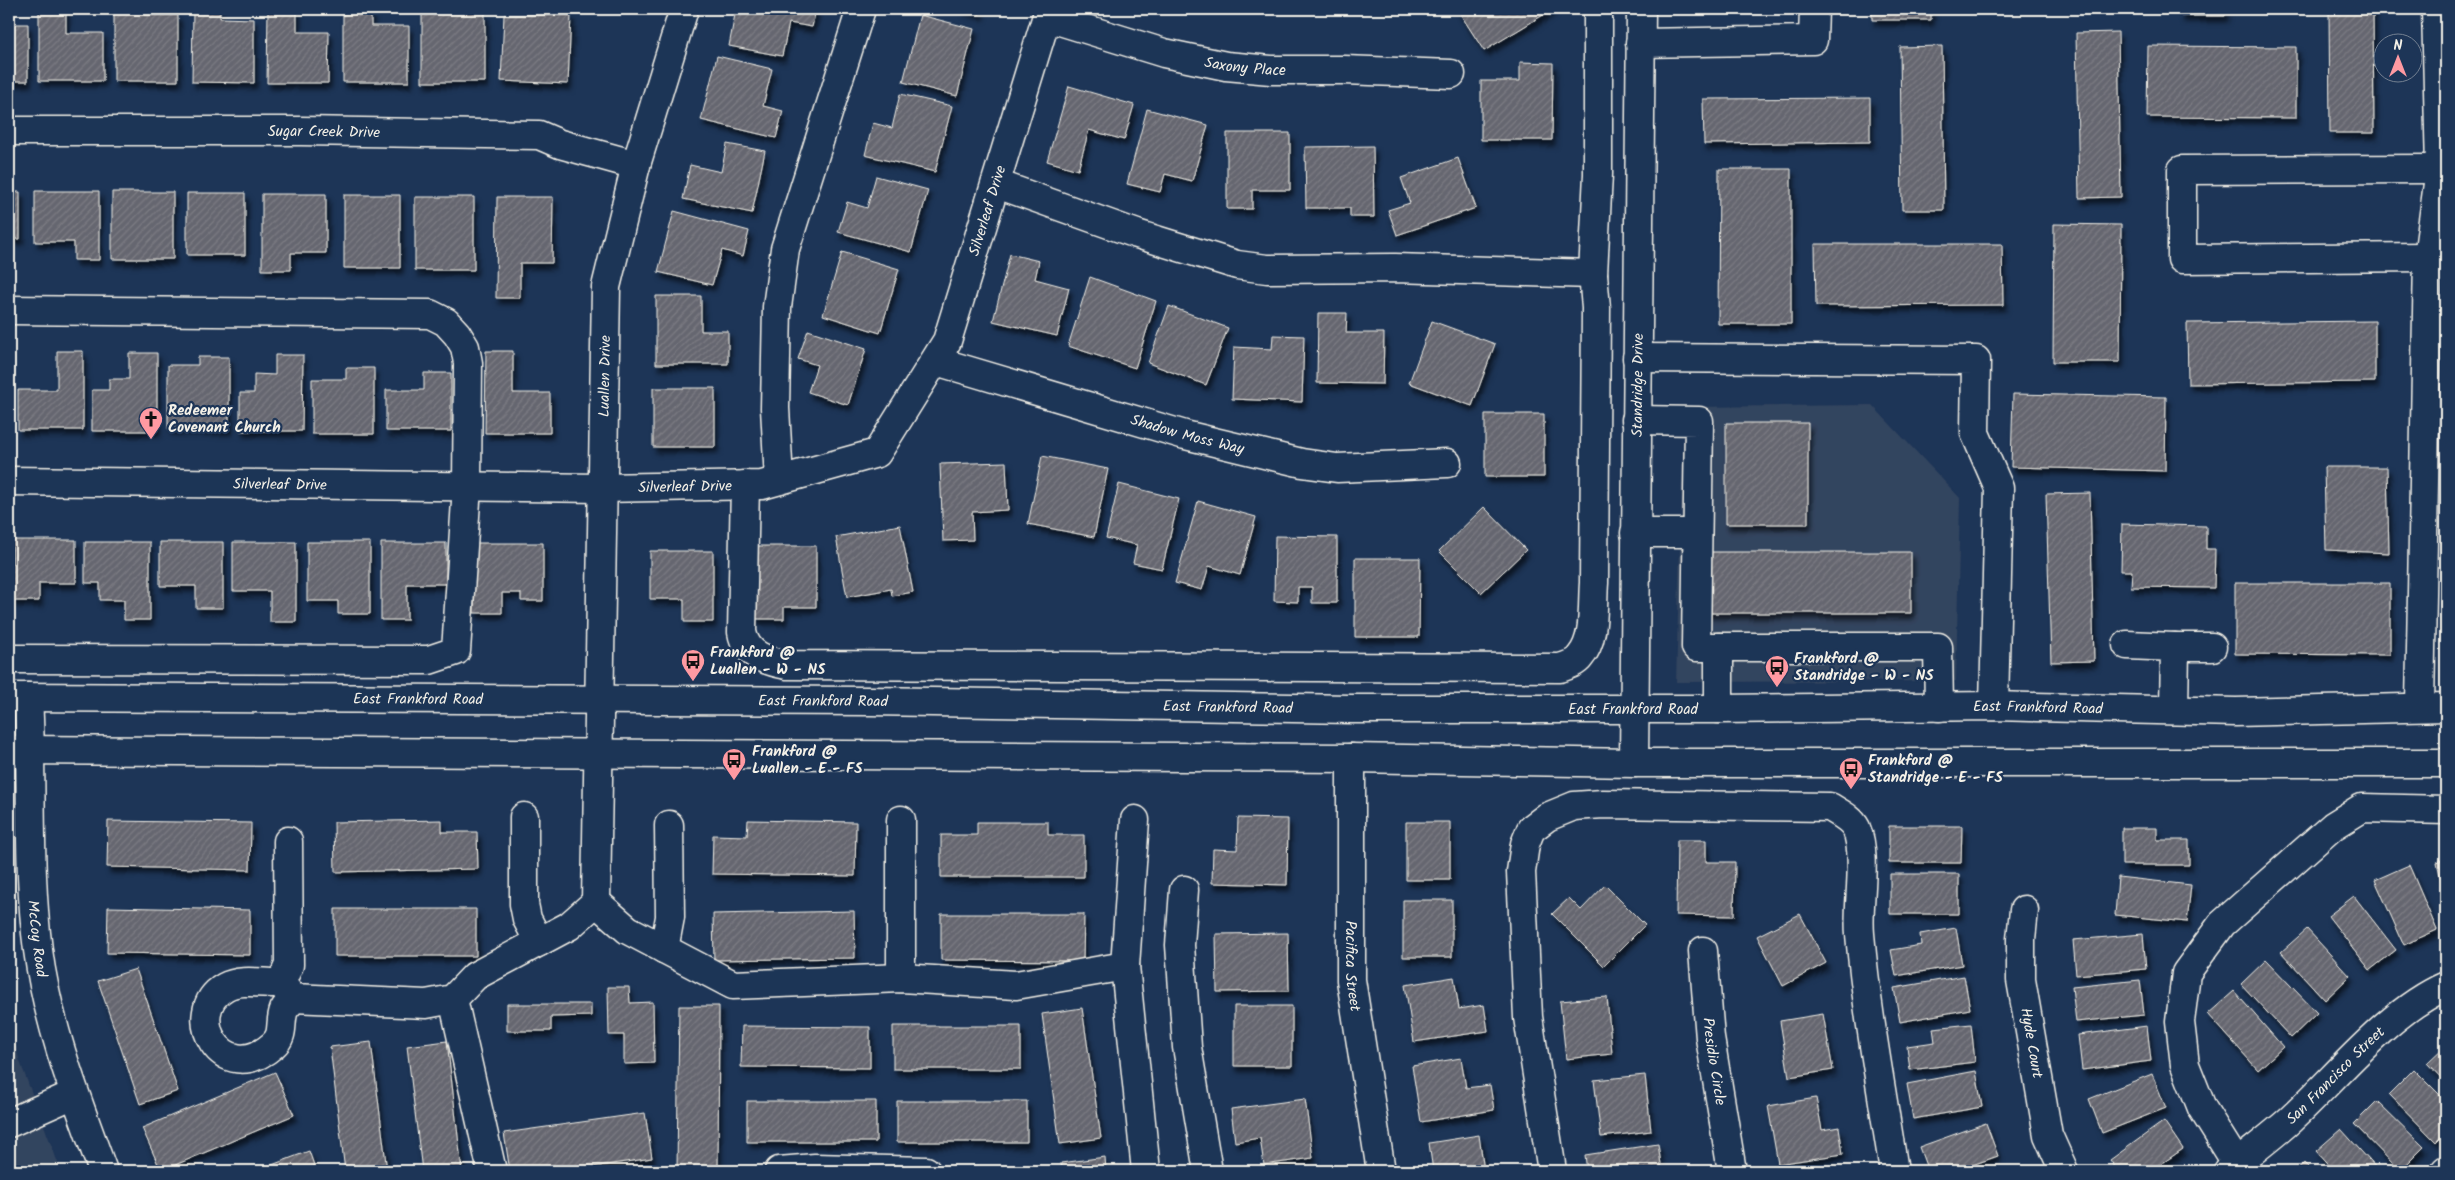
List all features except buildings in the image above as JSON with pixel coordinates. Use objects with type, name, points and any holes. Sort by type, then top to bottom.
[{"type":"street","name":"Luallen Drive","points":[[596,902],[601,488],[606,287],[636,164],[684,9]]},
{"type":"street","points":[[779,480],[775,408],[777,316],[785,249],[861,9]]},
{"type":"street","points":[[745,485],[742,632],[744,642],[754,654],[768,661],[787,665],[1560,668],[1580,658],[1587,646],[1591,626],[1594,583],[1596,318],[1593,274],[1598,174],[1598,9]]},
{"type":"street","name":"Standridge Drive","points":[[1634,763],[1636,358],[1641,9]]},
{"type":"street","points":[[1640,43],[1813,40],[1814,9]]},
{"type":"street","points":[[2433,707],[2428,257],[2440,169],[2436,9]]},
{"type":"street","name":"Silverleaf Drive","points":[[9,481],[601,488],[762,485],[878,454],[936,361],[946,341],[997,184],[1048,13]]},
{"type":"street","name":"Saxony Place","points":[[1048,13],[1164,54],[1226,66],[1271,70],[1344,70],[1451,74]]},
{"type":"street","name":"Sugar Creek Drive","points":[[9,131],[301,131],[539,136],[560,144],[636,164]]},
{"type":"street","points":[[2428,257],[2182,259],[2182,170],[2440,169]]},
{"type":"street","points":[[997,184],[1137,234],[1237,265],[1267,269],[1395,268],[1593,274]]},
{"type":"street","points":[[9,310],[430,314],[446,322],[465,347],[469,383],[467,486],[456,651],[429,660],[9,659]]},
{"type":"street","points":[[1636,358],[1976,360],[1975,433],[1999,488],[1994,706]]},
{"type":"street","name":"Shadow Moss Way","points":[[936,361],[1185,435],[1302,463],[1337,468],[1447,463]]},
{"type":"street","points":[[1636,420],[1699,421],[1696,646],[1938,647],[1939,707]]},
{"type":"street","points":[[1635,533],[1697,533]]},
{"type":"street","points":[[2127,645],[2212,647]]},
{"type":"street","points":[[1719,646],[1719,709]]},
{"type":"street","points":[[2174,710],[2175,646]]},
{"type":"street","name":"East Frankford Road","points":[[18,697],[870,701],[1351,709],[1719,709],[1994,706],[2236,712],[2433,707]]},
{"type":"street","name":"McCoy Road","points":[[18,697],[20,750],[38,951],[52,1017],[74,1094],[103,1171]]},
{"type":"street","points":[[20,750],[1351,758],[1634,763],[2446,763]]},
{"type":"street","name":"Pacifica Street","points":[[1351,758],[1351,980],[1381,1171]]},
{"type":"street","points":[[1552,1171],[1528,1018],[1521,872],[1525,844],[1530,829],[1548,817],[1574,806],[1603,804],[1830,807],[1851,821],[1856,829],[1861,858],[1860,931],[1868,1015],[1894,1171]]},
{"type":"street","points":[[2232,1168],[2202,1108],[2185,1065],[2180,1022],[2186,973],[2222,924],[2333,826],[2362,808],[2446,810]]},
{"type":"street","points":[[524,818],[524,904],[527,919],[539,942]]},
{"type":"street","points":[[901,820],[901,978]]},
{"type":"street","points":[[1135,820],[1125,966],[1146,1171]]},
{"type":"street","points":[[664,949],[670,917],[669,825]]},
{"type":"street","points":[[288,841],[289,965],[287,990],[426,1004],[453,999],[475,976],[569,926],[596,902],[628,930],[733,986],[901,978],[1016,985],[1125,966]]},
{"type":"street","points":[[1184,890],[1180,945],[1187,1047],[1208,1171]]},
{"type":"street","name":"Hyde Court","points":[[2024,910],[2021,939],[2021,980],[2048,1136],[2064,1171]]},
{"type":"street","name":"Presidio Circle","points":[[1703,951],[1710,1038],[1732,1171]]},
{"type":"street","name":"San Francisco Street","points":[[2232,1168],[2290,1120],[2342,1066],[2404,1012],[2432,992],[2446,986]]},
{"type":"street","points":[[453,999],[492,1171]]},
{"type":"street","points":[[9,1123],[74,1094]]},
{"type":"street","points":[[779,1171],[815,1168],[926,1171]]},
{"type":"shaded area","points":[[1872,405],[1960,498],[1956,681],[1676,682],[1684,407]]},
{"type":"shaded area","points":[[9,1016],[19,1059],[61,1171],[9,1171]]},
{"type":"place","name":"Redeemer Covenant Church","points":[[151,440]]},
{"type":"place","name":"Frankford @ Luallen - W - NS","points":[[693,682]]},
{"type":"place","name":"Frankford @ Standridge - W - NS","points":[[1777,688]]},
{"type":"place","name":"Frankford @ Luallen - E - FS","points":[[734,781]]},
{"type":"place","name":"Frankford @ Standridge - E - FS","points":[[1851,790]]}]
